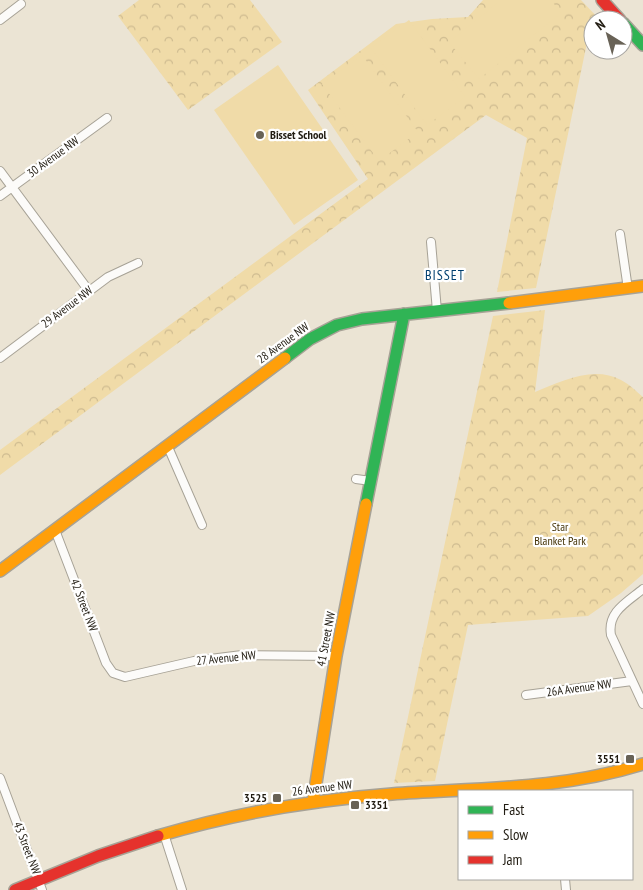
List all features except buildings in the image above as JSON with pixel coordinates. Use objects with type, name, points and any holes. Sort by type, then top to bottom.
[{"type":"street","points":[[602,0],[611,10]]},
{"type":"street","points":[[0,20],[21,4]]},
{"type":"street","points":[[633,34],[643,46]]},
{"type":"street","name":"30 Avenue NW","points":[[0,196],[106,118]]},
{"type":"street","points":[[0,171],[89,291]]},
{"type":"street","points":[[620,234],[628,289]]},
{"type":"street","points":[[431,242],[437,311]]},
{"type":"street","name":"29 Avenue NW","points":[[0,358],[108,277],[138,263]]},
{"type":"street","name":"28 Avenue NW","points":[[0,571],[319,333],[336,325],[404,314],[643,286]]},
{"type":"street","name":"41 Street NW","points":[[312,802],[336,656],[404,314]]},
{"type":"street","points":[[168,447],[202,525]]},
{"type":"street","points":[[356,479],[370,481]]},
{"type":"street","name":"42 Street NW","points":[[55,530],[106,663],[113,673],[118,676]]},
{"type":"street","points":[[643,589],[619,608],[611,622],[611,635],[643,704]]},
{"type":"street","name":"27 Avenue NW","points":[[118,676],[132,677],[186,663],[242,655],[336,656]]},
{"type":"street","name":"26A Avenue NW","points":[[526,695],[632,681]]},
{"type":"street","name":"26 Avenue NW","points":[[497,790],[552,788],[596,778],[643,764]]},
{"type":"street","name":"43 Street NW","points":[[0,778],[40,885]]},
{"type":"street","name":"26 Avenue NW","points":[[15,890],[40,885],[75,864],[164,834],[233,817],[312,802],[414,793],[458,791]]},
{"type":"street","points":[[164,834],[182,890]]},
{"type":"green space","points":[[139,0],[250,0],[282,42],[188,110],[118,16]]},
{"type":"green space","points":[[483,0],[581,0],[590,10],[583,10],[583,60],[536,288],[497,292],[527,138],[486,115],[0,475],[0,450],[368,179],[308,90],[396,24],[468,17]]},
{"type":"green space","points":[[501,0],[551,0],[561,13],[479,79],[449,42]]},
{"type":"green space","points":[[409,20],[465,97],[427,125],[371,48]]},
{"type":"green space","points":[[362,55],[418,132],[379,161],[322,84]]},
{"type":"green space","points":[[278,65],[358,180],[294,225],[214,110]]},
{"type":"green space","name":"Star Blanket Park","points":[[545,310],[535,392],[567,379],[589,374],[600,374],[621,380],[643,397],[643,574],[621,593],[588,616],[468,625],[435,781],[394,783],[493,316]]},
{"type":"traffic: fast","points":[[633,34],[643,45]]},
{"type":"traffic: fast","points":[[285,358],[310,339],[337,325],[362,319],[509,303]]},
{"type":"traffic: fast","points":[[366,504],[404,314]]},
{"type":"traffic: slow","points":[[509,303],[643,286]]},
{"type":"traffic: slow","points":[[0,571],[285,358]]},
{"type":"traffic: slow","points":[[313,802],[336,656],[366,504]]},
{"type":"traffic: slow","points":[[469,790],[581,779],[643,764]]},
{"type":"traffic: slow","points":[[158,836],[245,814],[304,804],[392,794],[458,791]]},
{"type":"traffic: jam","points":[[602,0],[611,10]]},
{"type":"traffic: jam","points":[[15,890],[98,856],[158,836]]},
{"type":"place","name":"Bisset School","points":[[260,135]]},
{"type":"place","name":"3551","points":[[630,759]]},
{"type":"place","name":"3525","points":[[277,798]]},
{"type":"place","name":"3351","points":[[355,805]]},
{"type":"district","name":"BISSET","points":[[445,275]]}]
